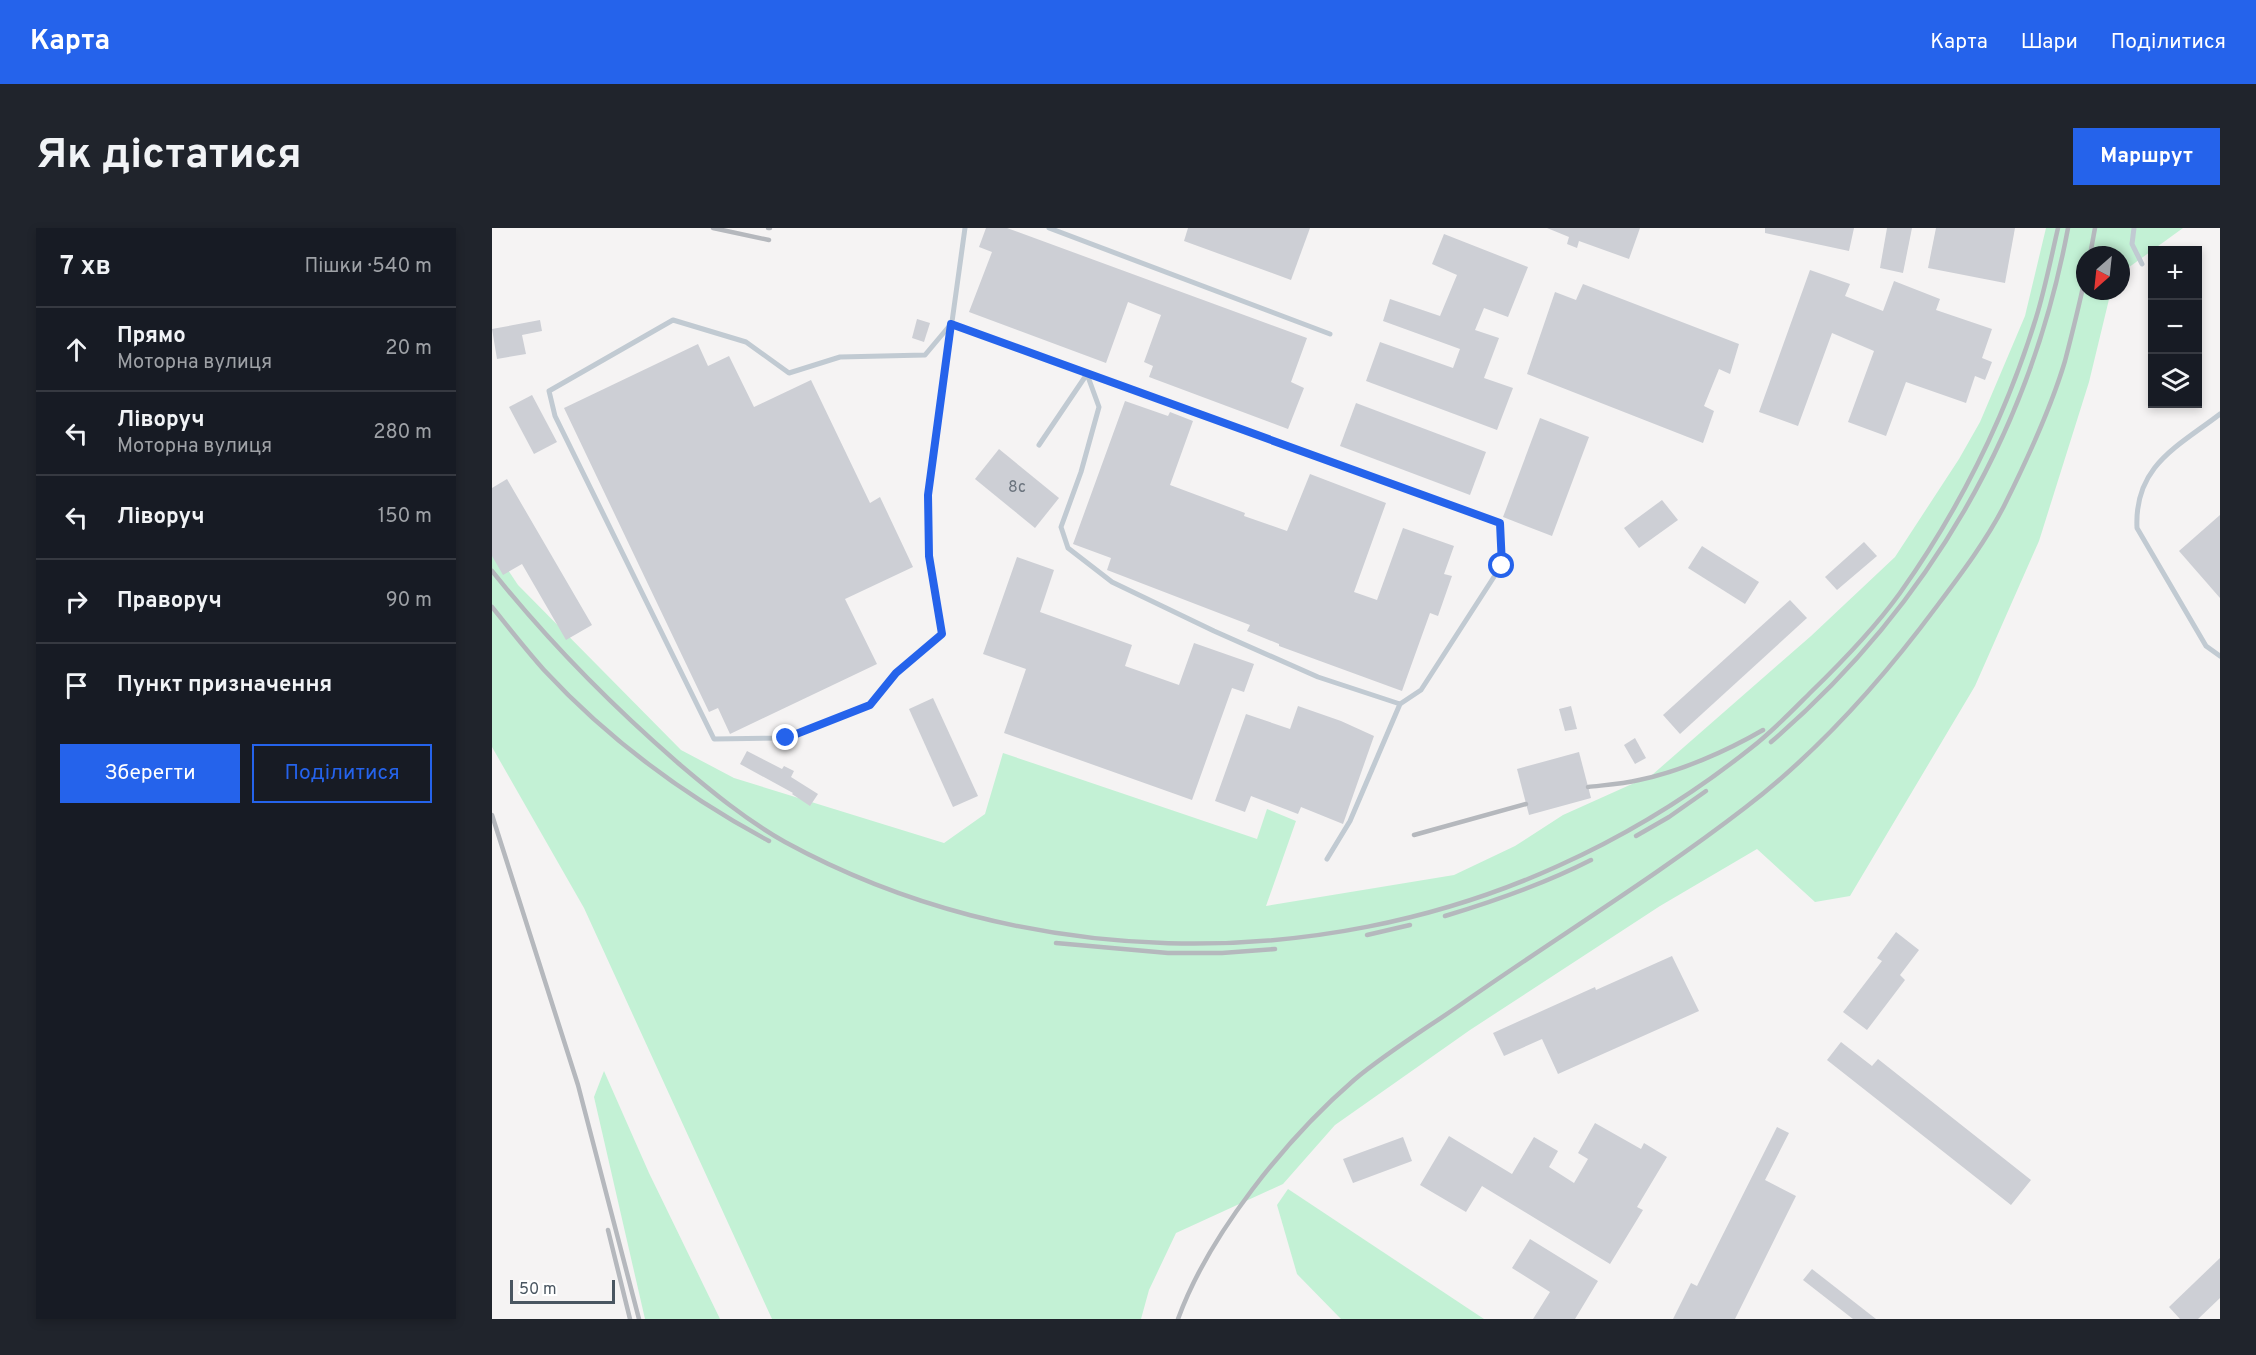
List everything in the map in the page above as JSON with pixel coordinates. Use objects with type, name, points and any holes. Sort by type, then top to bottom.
[{"type":"lane","points":[[951,324],[926,355],[840,357],[789,373],[746,342],[673,320],[549,391],[555,416],[714,739],[786,738],[870,705],[896,673],[942,634],[929,556],[928,495],[965,228]]},
{"type":"lane","points":[[1049,228],[1330,334]]},
{"type":"lane","points":[[2134,228],[2132,244],[2142,264]]},
{"type":"lane","points":[[951,324],[1500,523],[1502,566],[1421,690],[1400,704],[1350,821],[1327,859]]},
{"type":"lane","points":[[1039,445],[1087,374]]},
{"type":"lane","points":[[1087,374],[1099,407],[1081,472],[1061,527],[1068,548],[1112,582],[1214,632],[1318,677],[1400,704]]},
{"type":"lane","points":[[2220,414],[2158,462],[2143,486],[2136,508],[2138,528],[2206,646],[2220,657]]},
{"type":"green space","points":[[2046,228],[2183,228],[2158,246],[2148,246],[2148,253],[2130,266],[2130,246],[2076,246],[2076,300],[2109,300],[2089,382],[2039,541],[1975,686],[1850,896],[1815,902],[1757,849],[1660,906],[1470,1030],[1335,1125],[1283,1184],[1176,1233],[1149,1290],[1141,1319],[772,1319],[584,908],[492,747],[492,546],[518,585],[681,750],[734,778],[944,843],[985,814],[1003,753],[1257,839],[1267,809],[1296,821],[1266,906],[1454,875],[1515,846],[1563,815],[1652,775],[1811,636],[1895,557],[1959,459],[1980,422],[2025,316]]},
{"type":"green space","points":[[604,1071],[649,1173],[720,1319],[645,1319],[594,1097]]},
{"type":"green space","points":[[1288,1189],[1484,1319],[1341,1319],[1297,1274],[1277,1205]]},
{"type":"building","points":[[986,228],[1007,228],[1307,338],[1291,382],[1304,388],[1288,429],[1149,377],[1153,366],[1144,362],[1161,315],[1128,302],[1106,363],[969,312],[992,252],[979,247]]},
{"type":"building","points":[[1188,228],[1310,228],[1291,280],[1184,241]]},
{"type":"building","points":[[1547,228],[1640,228],[1629,259],[1579,241],[1577,248],[1567,244],[1569,237]]},
{"type":"building","points":[[1765,228],[1854,228],[1849,251],[1765,233]]},
{"type":"building","points":[[1887,228],[1912,228],[1903,273],[1880,268]]},
{"type":"building","points":[[1936,228],[2015,228],[2005,283],[1928,268]]},
{"type":"building","points":[[1444,234],[1528,267],[1508,317],[1484,308],[1475,330],[1499,338],[1484,378],[1513,388],[1497,430],[1366,381],[1380,342],[1453,368],[1460,349],[1383,321],[1390,299],[1440,316],[1457,275],[1432,264]]},
{"type":"building","points":[[1810,270],[1850,284],[1845,296],[1883,311],[1894,281],[1940,299],[1936,310],[1992,329],[1982,358],[1992,362],[1985,380],[1975,376],[1966,403],[1906,382],[1886,436],[1848,422],[1874,351],[1832,333],[1798,426],[1759,412]]},
{"type":"building","points":[[1583,284],[1739,344],[1730,374],[1719,369],[1704,406],[1714,411],[1703,443],[1527,374],[1555,292],[1576,300]]},
{"type":"building","points":[[917,319],[930,323],[924,342],[912,338]]},
{"type":"building","points":[[540,320],[542,331],[522,335],[526,354],[497,359],[492,329]]},
{"type":"building","points":[[698,344],[708,366],[729,356],[754,407],[811,380],[870,503],[880,497],[913,567],[845,599],[877,664],[730,734],[718,708],[709,712],[564,408]]},
{"type":"building","points":[[532,395],[557,442],[534,454],[509,407]]},
{"type":"building","points":[[1125,401],[1168,416],[1170,412],[1193,421],[1170,485],[1245,513],[1244,516],[1287,531],[1310,474],[1386,503],[1354,592],[1377,600],[1403,528],[1454,546],[1444,574],[1452,576],[1438,616],[1430,613],[1402,691],[1279,646],[1279,644],[1247,631],[1250,625],[1107,570],[1111,558],[1073,544]]},
{"type":"building","points":[[1356,403],[1486,452],[1470,495],[1340,446]]},
{"type":"building","points":[[1540,418],[1589,437],[1552,536],[1503,517]]},
{"type":"building","points":[[999,449],[1059,498],[1035,528],[975,479]]},
{"type":"building","points":[[507,479],[592,625],[566,640],[522,564],[503,575],[492,556],[492,488]]},
{"type":"building","points":[[1662,500],[1678,520],[1639,548],[1624,528]]},
{"type":"building","points":[[2220,515],[2220,598],[2179,551]]},
{"type":"building","points":[[1864,542],[1877,556],[1837,590],[1825,577]]},
{"type":"building","points":[[1702,546],[1759,582],[1745,604],[1688,568]]},
{"type":"building","points":[[1017,557],[1054,570],[1040,612],[1132,645],[1125,666],[1179,685],[1194,643],[1254,664],[1244,692],[1232,688],[1192,800],[1004,733],[1026,669],[983,654]]},
{"type":"building","points":[[1790,600],[1807,618],[1680,734],[1663,715]]},
{"type":"building","points":[[933,698],[978,796],[953,807],[909,709]]},
{"type":"building","points":[[1298,706],[1341,721],[1374,736],[1343,824],[1301,807],[1298,814],[1251,796],[1245,812],[1215,801],[1246,714],[1290,729]]},
{"type":"building","points":[[1571,706],[1577,729],[1565,731],[1559,709]]},
{"type":"building","points":[[1635,738],[1646,758],[1635,764],[1624,745]]},
{"type":"building","points":[[747,751],[782,769],[784,766],[794,771],[791,777],[818,794],[810,806],[793,793],[740,764]]},
{"type":"building","points":[[1579,752],[1591,798],[1529,815],[1517,769]]},
{"type":"building","points":[[1896,932],[1919,950],[1900,975],[1905,980],[1867,1030],[1843,1012],[1882,961],[1877,958]]},
{"type":"building","points":[[1672,956],[1699,1011],[1558,1074],[1542,1039],[1504,1056],[1493,1033],[1595,987],[1596,990]]},
{"type":"building","points":[[1841,1042],[1872,1066],[1878,1059],[2031,1180],[2011,1205],[1827,1060]]},
{"type":"building","points":[[1595,1123],[1641,1149],[1644,1143],[1667,1157],[1637,1207],[1643,1210],[1610,1264],[1482,1186],[1466,1212],[1420,1185],[1449,1136],[1512,1174],[1534,1137],[1558,1151],[1549,1167],[1574,1183],[1588,1159],[1578,1153]]},
{"type":"building","points":[[1777,1127],[1789,1133],[1765,1180],[1796,1196],[1735,1319],[1673,1319],[1691,1283],[1697,1286]]},
{"type":"building","points":[[1403,1137],[1412,1161],[1353,1183],[1343,1159]]},
{"type":"building","points":[[1530,1239],[1598,1281],[1575,1319],[1533,1319],[1550,1292],[1512,1268]]},
{"type":"building","points":[[2220,1258],[2220,1298],[2198,1319],[2180,1319],[2169,1307]]},
{"type":"building","points":[[1812,1269],[1876,1319],[1853,1319],[1803,1280]]},
{"type":"railway","points":[[713,228],[769,240]]},
{"type":"railway","points":[[492,571],[580,671],[653,741],[703,784],[743,815],[785,842],[875,884],[970,915],[1069,935],[1168,943],[1269,940],[1368,927],[1465,902],[1558,866],[1609,841],[1682,798],[1751,748],[1782,721],[1834,669],[1869,632],[1900,593],[1942,529],[1979,461],[2024,354],[2042,296],[2058,228]]},
{"type":"railway","points":[[1771,742],[1827,690],[1878,633],[1924,574],[1964,511],[1999,445],[2028,375],[2051,303],[2068,228]]},
{"type":"railway","points":[[2092,246],[2095,228]]},
{"type":"railway","points":[[1178,1319],[1209,1254],[1252,1190],[1302,1130],[1354,1080],[1397,1048],[1679,857],[1746,807],[1799,762],[1872,687],[1955,582],[1981,545],[2004,506],[2038,435],[2059,380],[2080,300]]},
{"type":"railway","points":[[492,607],[544,670],[622,743],[679,786],[769,841]]},
{"type":"railway","points":[[1588,787],[1633,781],[1670,772],[1734,746],[1763,730]]},
{"type":"railway","points":[[1636,836],[1669,817],[1706,791]]},
{"type":"railway","points":[[1414,835],[1526,804]]},
{"type":"railway","points":[[492,815],[578,1085],[639,1319]]},
{"type":"railway","points":[[1445,916],[1519,891],[1591,860]]},
{"type":"railway","points":[[1367,935],[1410,925]]},
{"type":"railway","points":[[1056,943],[1168,953],[1222,953],[1275,949]]},
{"type":"railway","points":[[608,1230],[630,1319]]},
{"type":"route","points":[[786,738],[870,705],[896,673],[942,634],[929,556],[928,495],[951,324],[1500,523],[1502,566]]}]
